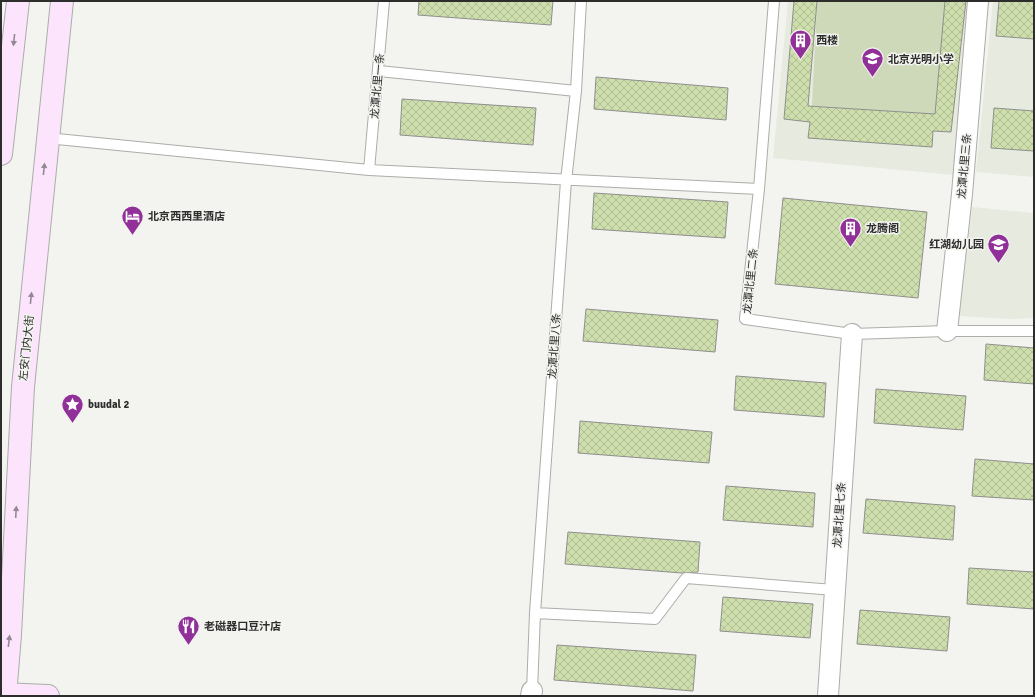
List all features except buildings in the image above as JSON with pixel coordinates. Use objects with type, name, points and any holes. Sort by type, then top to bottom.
[{"type":"street","points":[[1,154],[18,1]]},
{"type":"street","name":"左安门内大街","points":[[3,695],[10,635],[23,387],[62,1]]},
{"type":"street","name":"龙潭北里三条","points":[[947,331],[962,194],[978,1]]},
{"type":"street","name":"龙潭北里七条","points":[[828,696],[852,334]]},
{"type":"street","points":[[3,695],[48,696]]},
{"type":"lane","name":"龙潭北里一条","points":[[369,170],[379,71],[384,1]]},
{"type":"lane","name":"龙潭北里八条","points":[[532,694],[535,613],[566,181],[576,91],[581,1]]},
{"type":"lane","name":"龙潭北里二条","points":[[774,1],[759,189],[745,319],[852,334],[947,331],[1034,331]]},
{"type":"lane","points":[[379,71],[576,91]]},
{"type":"lane","points":[[47,138],[369,170],[566,181],[759,189]]},
{"type":"lane","points":[[535,613],[655,619],[686,578],[834,590]]},
{"type":"shaded area","name":"北京光明小学","points":[[788,1],[970,1],[953,175],[773,158]]},
{"type":"shaded area","points":[[993,1],[1034,1],[1034,177],[976,172]]},
{"type":"shaded area","name":"红湖幼儿园","points":[[972,207],[1034,213],[1034,318],[1010,319],[959,316]]},
{"type":"green space","points":[[817,1],[945,1],[935,114],[812,106]]},
{"type":"place","name":"西楼","points":[[800,60]]},
{"type":"place","name":"北京光明小学","points":[[872,78]]},
{"type":"place","name":"北京西西里酒店","points":[[132,236]]},
{"type":"place","name":"龙腾阁","points":[[851,248]]},
{"type":"place","name":"红湖幼儿园","points":[[999,264]]},
{"type":"place","name":"buudal 2","points":[[73,424]]},
{"type":"place","name":"老磁器口豆汁店","points":[[189,646]]}]
